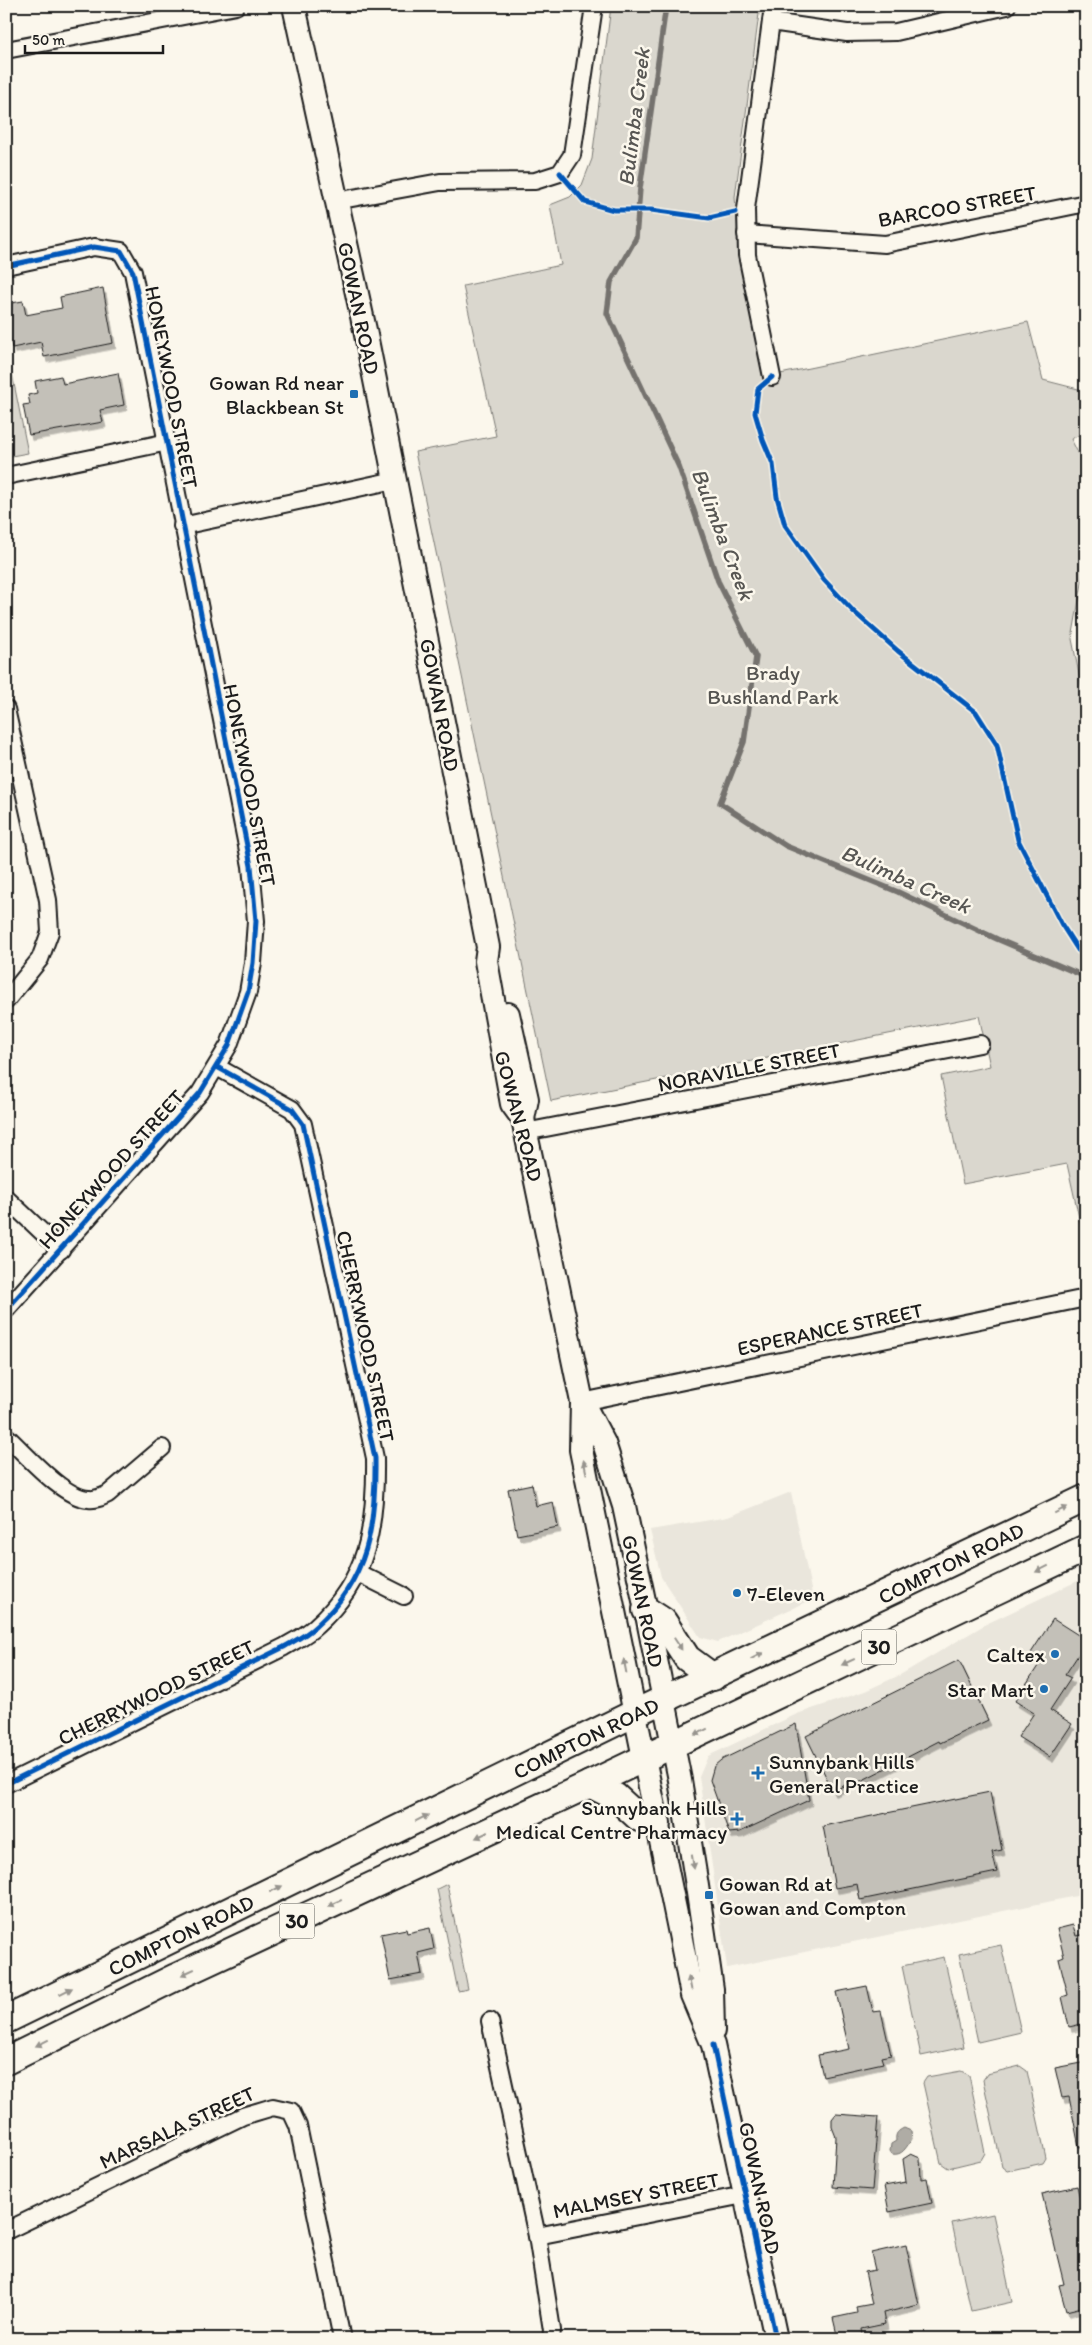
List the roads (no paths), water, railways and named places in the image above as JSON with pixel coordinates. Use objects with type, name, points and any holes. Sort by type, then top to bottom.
[{"type":"main road","name":"GOWAN ROAD","points":[[294,6],[395,480],[488,947],[486,961],[506,1078],[512,1104],[524,1125],[582,1402],[581,1450],[692,1995],[713,2045]]},
{"type":"main road","name":"GOWAN ROAD","points":[[582,1402],[604,1444],[624,1506],[646,1610],[680,1780],[712,1989],[713,2045],[776,2339]]},
{"type":"main road","name":"COMPTON ROAD","points":[[6,2020],[635,1714],[1086,1498]]},
{"type":"main road","name":"COMPTON ROAD","points":[[6,2061],[176,1977],[644,1759],[1086,1548]]},
{"type":"main road","points":[[646,1610],[663,1621],[687,1658],[713,1677]]},
{"type":"main road","points":[[590,1784],[616,1797],[639,1818],[657,1822]]},
{"type":"street","points":[[6,50],[236,6]]},
{"type":"street","points":[[336,201],[440,182],[535,181],[560,173],[572,155],[594,6]]},
{"type":"street","points":[[772,376],[747,255],[746,209],[772,14],[847,33],[896,32],[1007,6]]},
{"type":"street","name":"BARCOO STREET","points":[[746,234],[885,244],[1086,203]]},
{"type":"street","name":"HONEYWOOD STREET","points":[[6,266],[94,247],[120,251],[133,272],[168,442],[182,526],[244,826],[255,890],[256,921],[248,992],[229,1045],[218,1067],[180,1117],[6,1310]]},
{"type":"street","points":[[6,476],[168,442]]},
{"type":"street","points":[[182,526],[395,480]]},
{"type":"street","points":[[6,709],[48,900],[50,932],[40,959],[7,998]]},
{"type":"street","name":"NORAVILLE STREET","points":[[524,1125],[980,1044]]},
{"type":"street","name":"CHERRYWOOD STREET","points":[[6,1784],[284,1647],[316,1627],[343,1598],[358,1573],[369,1541],[376,1502],[375,1458],[306,1135],[299,1117],[292,1109],[218,1067]]},
{"type":"street","points":[[6,1198],[62,1250]]},
{"type":"street","name":"ESPERANCE STREET","points":[[582,1402],[1086,1298]]},
{"type":"street","points":[[6,1436],[65,1491],[89,1500],[99,1499],[108,1494],[162,1448]]},
{"type":"street","points":[[358,1573],[404,1596]]},
{"type":"street","points":[[490,2021],[536,2236],[552,2339]]},
{"type":"street","name":"MARSALA STREET","points":[[6,2231],[243,2116],[273,2106],[292,2111],[298,2126],[342,2339]]},
{"type":"street","name":"MALMSEY STREET","points":[[536,2236],[744,2195]]},
{"type":"waterway","name":"Bulimba Creek","points":[[666,6],[640,188],[636,238],[611,282],[607,313],[679,467],[718,581],[756,657],[744,742],[720,803],[786,846],[898,892],[997,939],[1086,977]]},
{"type":"place","name":"Gowan Rd near Blackbean St","points":[[354,394]]},
{"type":"place","name":"7-Eleven","points":[[737,1593]]},
{"type":"place","name":"Caltex","points":[[1055,1654]]},
{"type":"place","name":"Star Mart","points":[[1044,1689]]},
{"type":"place","name":"Sunnybank Hills General Practice","points":[[758,1773]]},
{"type":"place","name":"Sunnybank Hills Medical Centre Pharmacy","points":[[737,1819]]},
{"type":"place","name":"Gowan Rd at Gowan and Compton","points":[[709,1895]]},
{"type":"park label","name":"Brady Bushland Park","points":[[773,684]]}]
